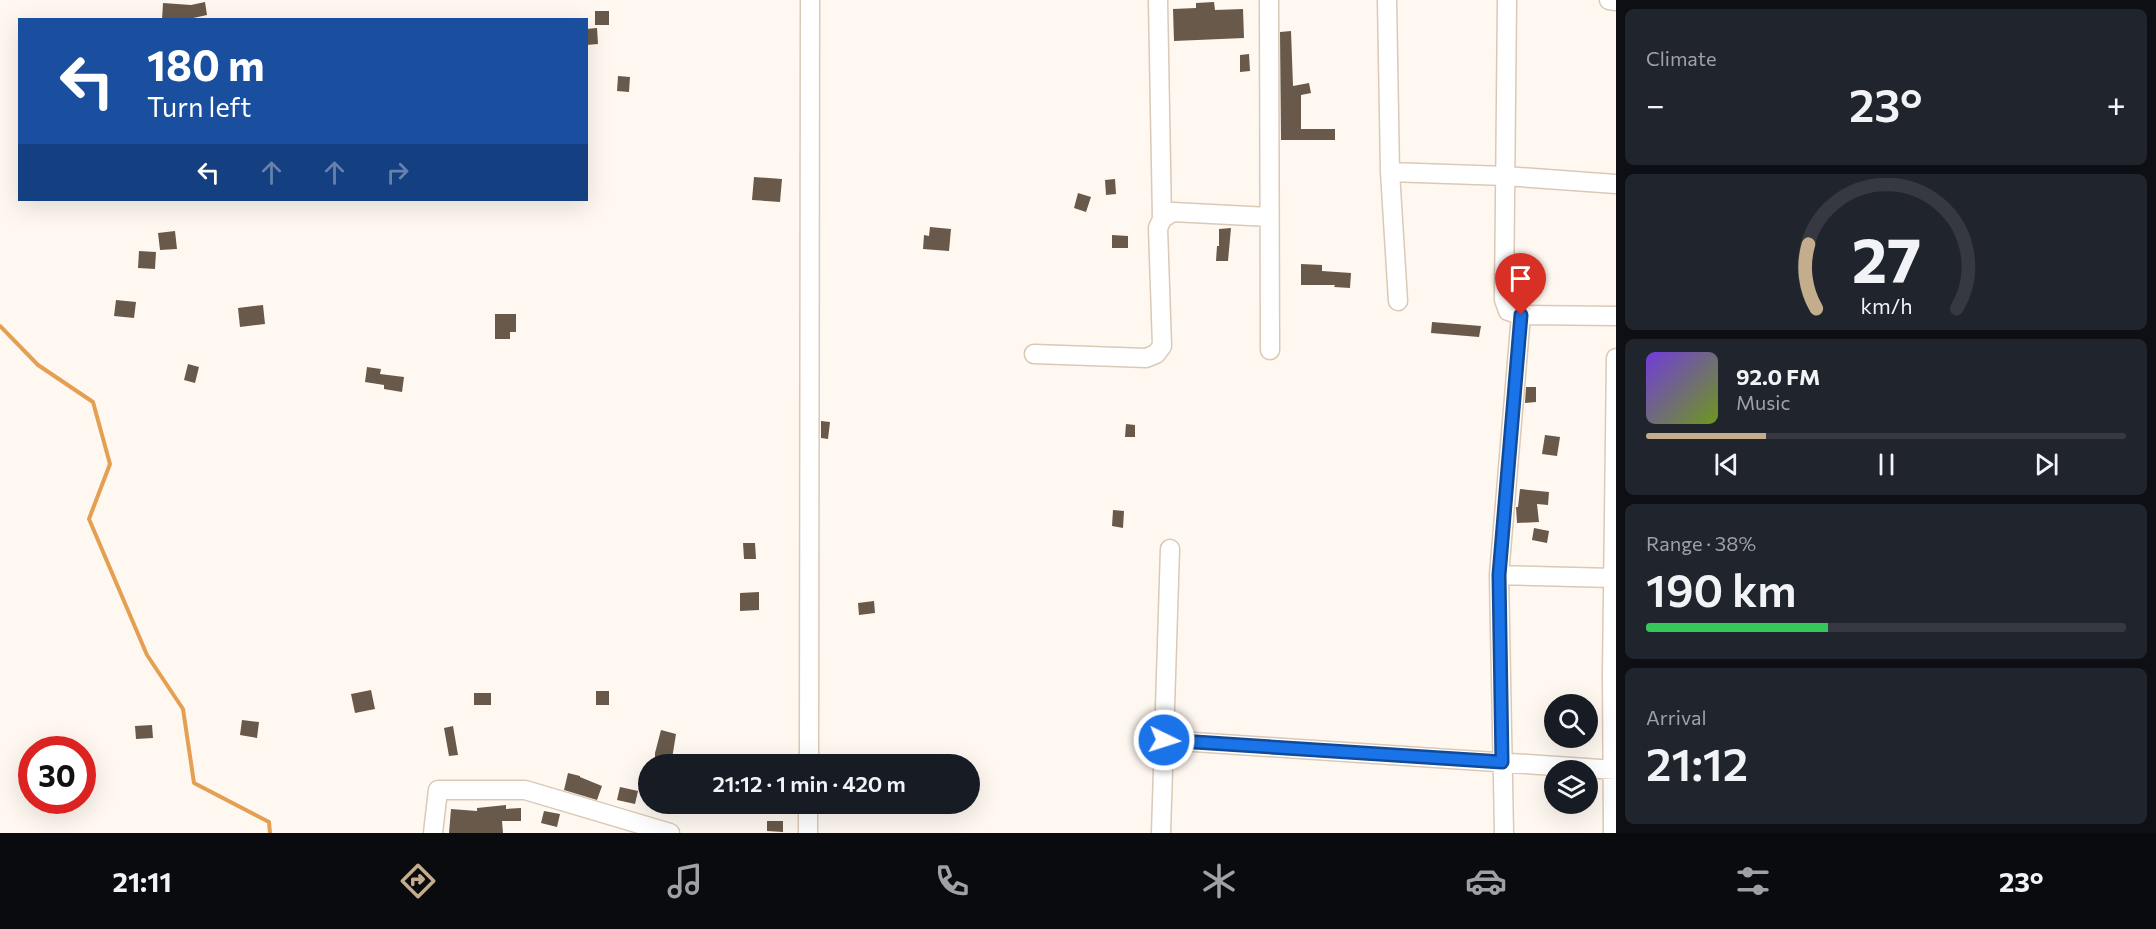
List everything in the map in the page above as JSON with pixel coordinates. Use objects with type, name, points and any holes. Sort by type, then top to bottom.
[{"type":"street","points":[[808,754],[810,0]]},
{"type":"street","points":[[1034,354],[1146,358],[1156,354],[1162,346],[1158,228],[1162,219],[1158,0]]},
{"type":"street","points":[[1269,0],[1270,350]]},
{"type":"street","points":[[1387,0],[1390,172],[1398,301]]},
{"type":"street","points":[[1507,0],[1504,300],[1508,311],[1521,315],[1616,316]]},
{"type":"street","points":[[1609,0],[1616,1]]},
{"type":"street","points":[[1390,172],[1505,176],[1616,184]]},
{"type":"street","points":[[1162,219],[1173,212],[1269,217]]},
{"type":"street","points":[[1504,833],[1499,575],[1521,315]]},
{"type":"street","points":[[1613,833],[1616,358]]},
{"type":"street","points":[[1161,833],[1170,549]]},
{"type":"street","points":[[1499,575],[1614,578]]},
{"type":"street","points":[[1164,740],[1614,770]]},
{"type":"street","points":[[432,833],[438,790],[525,790],[670,833]]},
{"type":"street","points":[[808,814],[808,833]]},
{"type":"building","points":[[205,2],[207,15],[193,18],[162,18],[163,3],[191,5]]},
{"type":"building","points":[[1214,2],[1215,10],[1243,9],[1244,38],[1174,41],[1173,9],[1196,8],[1196,3]]},
{"type":"building","points":[[595,11],[609,11],[609,25],[595,25]]},
{"type":"building","points":[[597,28],[598,44],[588,45],[588,29]]},
{"type":"building","points":[[1291,31],[1293,86],[1309,83],[1311,93],[1301,95],[1301,129],[1335,129],[1335,140],[1281,140],[1280,32]]},
{"type":"building","points":[[1249,54],[1250,71],[1240,72],[1240,55]]},
{"type":"building","points":[[618,76],[630,77],[629,92],[617,91]]},
{"type":"building","points":[[754,177],[782,179],[780,202],[752,200]]},
{"type":"building","points":[[1115,179],[1116,194],[1106,195],[1105,180]]},
{"type":"building","points":[[1078,193],[1091,197],[1086,212],[1074,208]]},
{"type":"building","points":[[930,227],[951,229],[949,251],[923,249],[924,235],[929,236]]},
{"type":"building","points":[[1231,228],[1228,261],[1216,261],[1219,229]]},
{"type":"building","points":[[175,231],[177,249],[160,250],[158,233]]},
{"type":"building","points":[[1112,235],[1128,236],[1128,248],[1112,248]]},
{"type":"building","points":[[139,251],[156,252],[155,269],[138,268]]},
{"type":"building","points":[[1301,264],[1322,265],[1322,271],[1351,273],[1350,288],[1334,287],[1335,285],[1301,285]]},
{"type":"building","points":[[116,300],[136,302],[134,318],[114,316]]},
{"type":"building","points":[[263,305],[265,324],[240,327],[238,308]]},
{"type":"building","points":[[495,314],[516,314],[516,332],[510,332],[510,339],[495,339]]},
{"type":"building","points":[[1432,322],[1481,326],[1479,337],[1431,333]]},
{"type":"building","points":[[188,364],[199,367],[195,383],[184,380]]},
{"type":"building","points":[[367,367],[381,369],[380,374],[404,377],[402,392],[384,389],[384,385],[365,382]]},
{"type":"building","points":[[1526,387],[1536,387],[1536,402],[1525,403]]},
{"type":"building","points":[[821,421],[830,422],[828,439],[821,438]]},
{"type":"building","points":[[1126,424],[1135,425],[1135,437],[1125,437]]},
{"type":"building","points":[[1545,435],[1560,437],[1557,456],[1542,454]]},
{"type":"building","points":[[1520,489],[1549,492],[1548,505],[1537,504],[1539,522],[1517,523],[1516,507],[1518,507]]},
{"type":"building","points":[[1113,510],[1124,511],[1123,528],[1112,526]]},
{"type":"building","points":[[1534,528],[1549,531],[1547,543],[1532,540]]},
{"type":"building","points":[[743,543],[755,543],[756,559],[744,559]]},
{"type":"building","points":[[759,592],[759,610],[740,611],[740,593]]},
{"type":"building","points":[[874,601],[875,613],[859,615],[858,603]]},
{"type":"building","points":[[371,690],[375,709],[355,713],[351,694]]},
{"type":"building","points":[[596,691],[609,691],[609,705],[596,705]]},
{"type":"building","points":[[474,693],[491,693],[491,705],[474,705]]},
{"type":"building","points":[[242,720],[259,722],[257,738],[240,735]]},
{"type":"building","points":[[152,725],[153,738],[136,739],[135,726]]},
{"type":"building","points":[[453,726],[458,755],[449,756],[444,728]]},
{"type":"building","points":[[661,730],[676,734],[673,754],[655,753]]},
{"type":"building","points":[[568,773],[602,786],[597,800],[564,790]]},
{"type":"building","points":[[620,787],[638,791],[635,804],[617,800]]},
{"type":"building","points":[[506,805],[506,809],[521,808],[521,821],[502,821],[503,833],[449,833],[451,809],[477,811],[477,808]]},
{"type":"building","points":[[544,811],[560,814],[557,827],[541,823]]},
{"type":"building","points":[[767,821],[783,821],[783,832],[767,831]]},
{"type":"waterway","points":[[0,326],[38,365],[93,402],[110,464],[89,519],[147,655],[183,709],[194,783],[269,822],[270,833]]},
{"type":"route","points":[[1164,740],[1502,762],[1499,575],[1521,315]]}]
